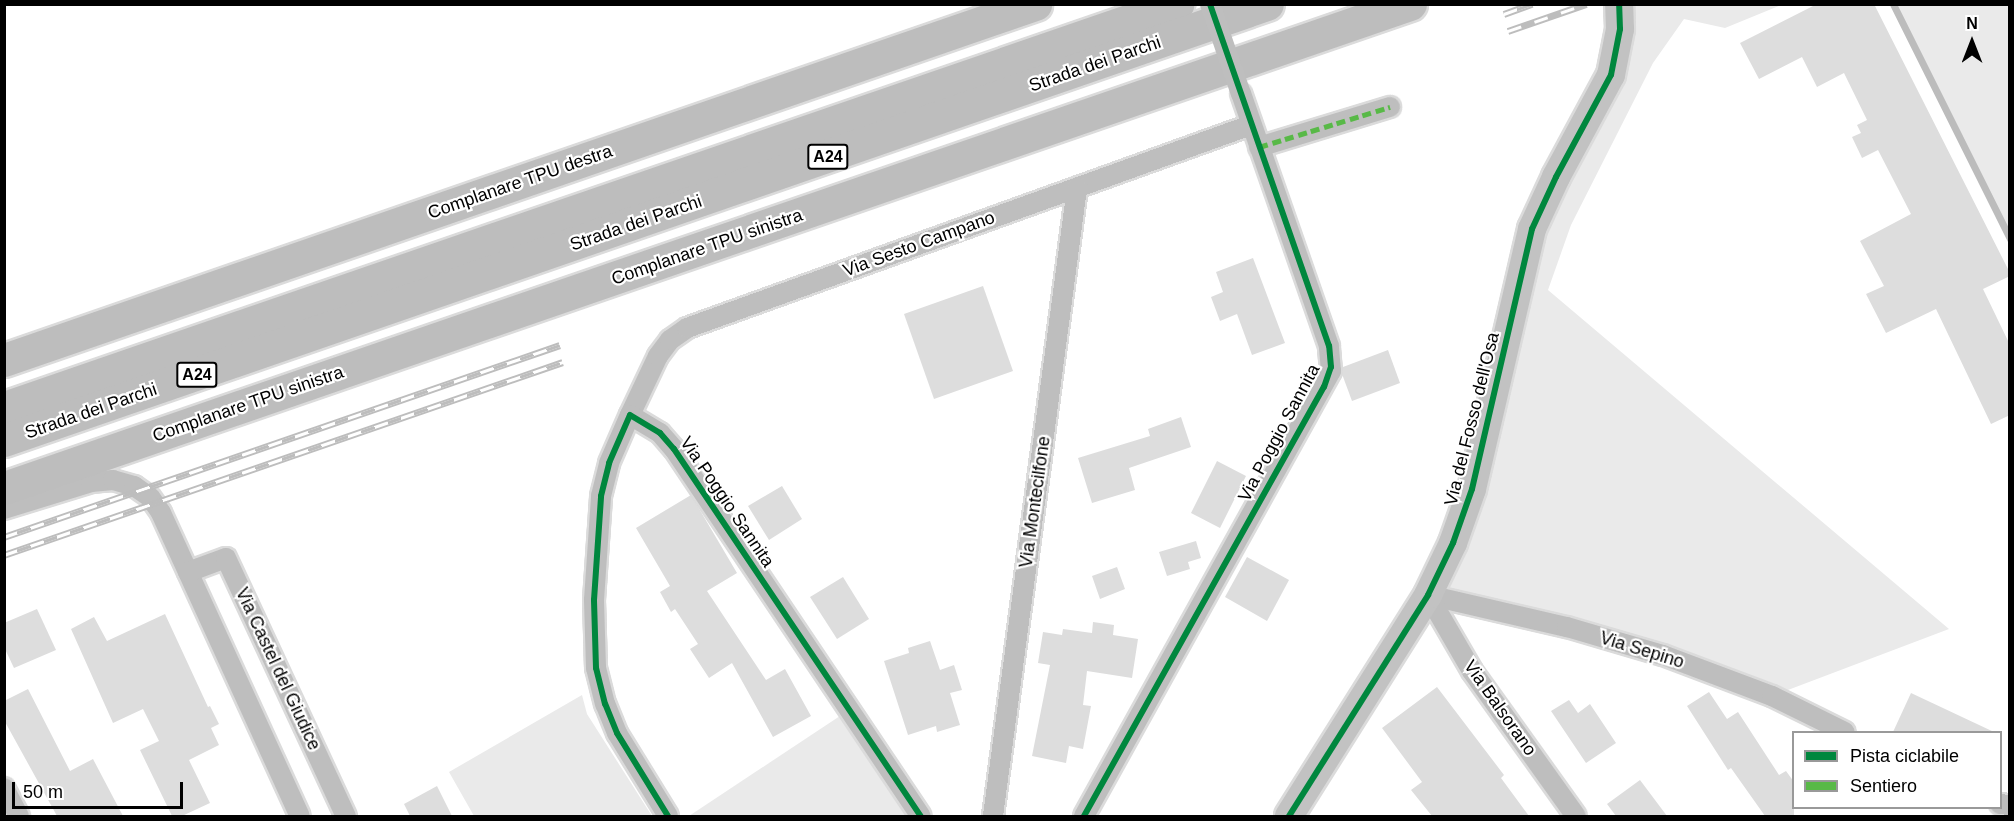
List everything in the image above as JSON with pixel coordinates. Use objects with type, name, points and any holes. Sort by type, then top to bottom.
[{"type":"highway","name":"Complanare TPU destra","points":[[4,360],[1035,4]]},
{"type":"highway","name":"Strada dei Parchi","points":[[4,408],[1177,4]]},
{"type":"highway","name":"Strada dei Parchi","points":[[4,440],[389,309],[1267,4]]},
{"type":"highway","name":"Complanare TPU sinistra","points":[[4,488],[1410,4]]},
{"type":"street","name":"Via Poggio Sannita","points":[[1084,816],[1331,371],[1329,346],[1210,4]]},
{"type":"street","name":"Via del Fosso dell'Osa","points":[[1289,816],[1428,596],[1453,543],[1472,489],[1532,230],[1556,177],[1611,75],[1618,48],[1619,4]]},
{"type":"street","points":[[1258,147],[1390,107]]},
{"type":"street","name":"Via Sesto Campano","points":[[630,415],[658,356],[670,340],[687,328],[1251,125]]},
{"type":"street","name":"Via Montecilfone","points":[[993,816],[1077,188]]},
{"type":"street","name":"Via Poggio Sannita","points":[[630,415],[654,428],[674,448],[921,816]]},
{"type":"street","points":[[630,415],[613,452],[603,485],[594,600],[596,668],[609,718],[627,753],[668,816]]},
{"type":"street","points":[[4,509],[91,482],[113,480],[134,486],[150,497],[161,513],[300,816]]},
{"type":"street","name":"Via Castel del Giudice","points":[[188,572],[226,558],[346,816]]},
{"type":"street","name":"Via Sepino","points":[[1428,596],[1567,627],[1679,661],[1772,696],[1843,731]]},
{"type":"street","name":"Via Balsorano","points":[[1428,596],[1472,671],[1576,816]]},
{"type":"street","points":[[4,788],[19,816]]},
{"type":"shaded area","points":[[1619,5],[1781,5],[1725,28],[1684,19],[1653,63],[1571,225],[1548,290],[1949,629],[1772,696],[1428,595],[1515,302],[1601,98]]},
{"type":"shaded area","points":[[1893,5],[2009,5],[2009,239]]},
{"type":"shaded area","points":[[582,695],[587,714],[652,816],[474,816],[449,772]]},
{"type":"shaded area","points":[[846,712],[915,816],[689,816]]},
{"type":"building","points":[[1817,4],[1874,4],[2010,273],[2010,276],[1983,289],[2010,345],[2010,415],[1991,424],[1936,309],[1886,333],[1866,294],[1884,286],[1860,241],[1911,214],[1878,150],[1862,158],[1852,137],[1861,133],[1857,125],[1867,120],[1844,73],[1817,87],[1802,57],[1759,79],[1740,43]]},
{"type":"building","points":[[1253,258],[1285,343],[1252,355],[1237,314],[1220,321],[1211,297],[1223,292],[1216,272]]},
{"type":"building","points":[[983,286],[1013,371],[934,399],[904,314]]},
{"type":"building","points":[[1388,350],[1400,383],[1352,401],[1342,374],[1343,367]]},
{"type":"building","points":[[1181,417],[1191,447],[1129,468],[1135,490],[1092,503],[1078,458],[1150,436],[1148,429]]},
{"type":"building","points":[[1217,461],[1246,476],[1220,528],[1191,513]]},
{"type":"building","points":[[782,486],[802,519],[769,540],[748,506]]},
{"type":"building","points":[[691,495],[737,573],[707,591],[766,680],[785,669],[811,716],[773,737],[732,663],[709,678],[690,649],[698,644],[675,609],[671,612],[660,592],[670,586],[636,528]]},
{"type":"building","points":[[1196,541],[1201,558],[1188,562],[1190,569],[1167,576],[1159,552]]},
{"type":"building","points":[[1247,557],[1289,580],[1267,621],[1225,597]]},
{"type":"building","points":[[1117,567],[1125,589],[1100,599],[1092,576]]},
{"type":"building","points":[[843,577],[869,619],[837,639],[810,597]]},
{"type":"building","points":[[37,609],[56,650],[14,668],[4,647],[4,623]]},
{"type":"building","points":[[165,614],[208,707],[210,706],[219,724],[211,728],[219,745],[189,760],[210,803],[182,816],[172,816],[140,750],[159,741],[143,709],[113,723],[71,629],[94,617],[107,641]]},
{"type":"building","points":[[1093,622],[1114,625],[1113,635],[1138,639],[1132,678],[1087,671],[1083,705],[1091,706],[1083,749],[1069,746],[1066,763],[1032,756],[1050,665],[1038,663],[1043,632],[1062,635],[1063,629],[1092,633]]},
{"type":"building","points":[[930,641],[940,670],[954,665],[962,690],[950,693],[960,725],[937,732],[936,726],[908,735],[884,661],[909,653],[908,648]]},
{"type":"building","points":[[1437,687],[1504,775],[1501,778],[1529,816],[1432,816],[1411,790],[1422,782],[1382,728]]},
{"type":"building","points":[[28,689],[70,771],[93,759],[123,816],[57,816],[4,720],[4,701]]},
{"type":"building","points":[[1709,692],[1727,719],[1738,712],[1779,775],[1786,771],[1792,779],[1794,816],[1765,816],[1731,768],[1728,770],[1687,706]]},
{"type":"building","points":[[1911,693],[1992,731],[1893,731]]},
{"type":"building","points":[[1569,700],[1578,713],[1590,704],[1616,743],[1586,763],[1551,711]]},
{"type":"building","points":[[1640,780],[1667,816],[1616,816],[1607,804]]},
{"type":"building","points":[[437,786],[452,816],[410,816],[404,804]]},
{"type":"waterway","points":[[1893,4],[2010,239]]},
{"type":"railway","points":[[1504,14],[1532,4]]},
{"type":"railway","points":[[1508,31],[1586,4]]},
{"type":"railway","points":[[4,537],[560,345]]},
{"type":"railway","points":[[4,555],[563,362]]},
{"type":"marked path","points":[[1259,147],[1390,107]]},
{"type":"cycle path","points":[[1084,816],[1324,387],[1331,367],[1329,346],[1210,4]]},
{"type":"cycle path","points":[[1289,816],[1428,595],[1453,543],[1472,489],[1532,229],[1556,177],[1611,75],[1620,29],[1619,4]]},
{"type":"cycle path","points":[[668,816],[617,733],[605,704],[596,668],[594,600],[601,496],[609,463],[630,415],[660,433],[674,449],[921,816]]}]
